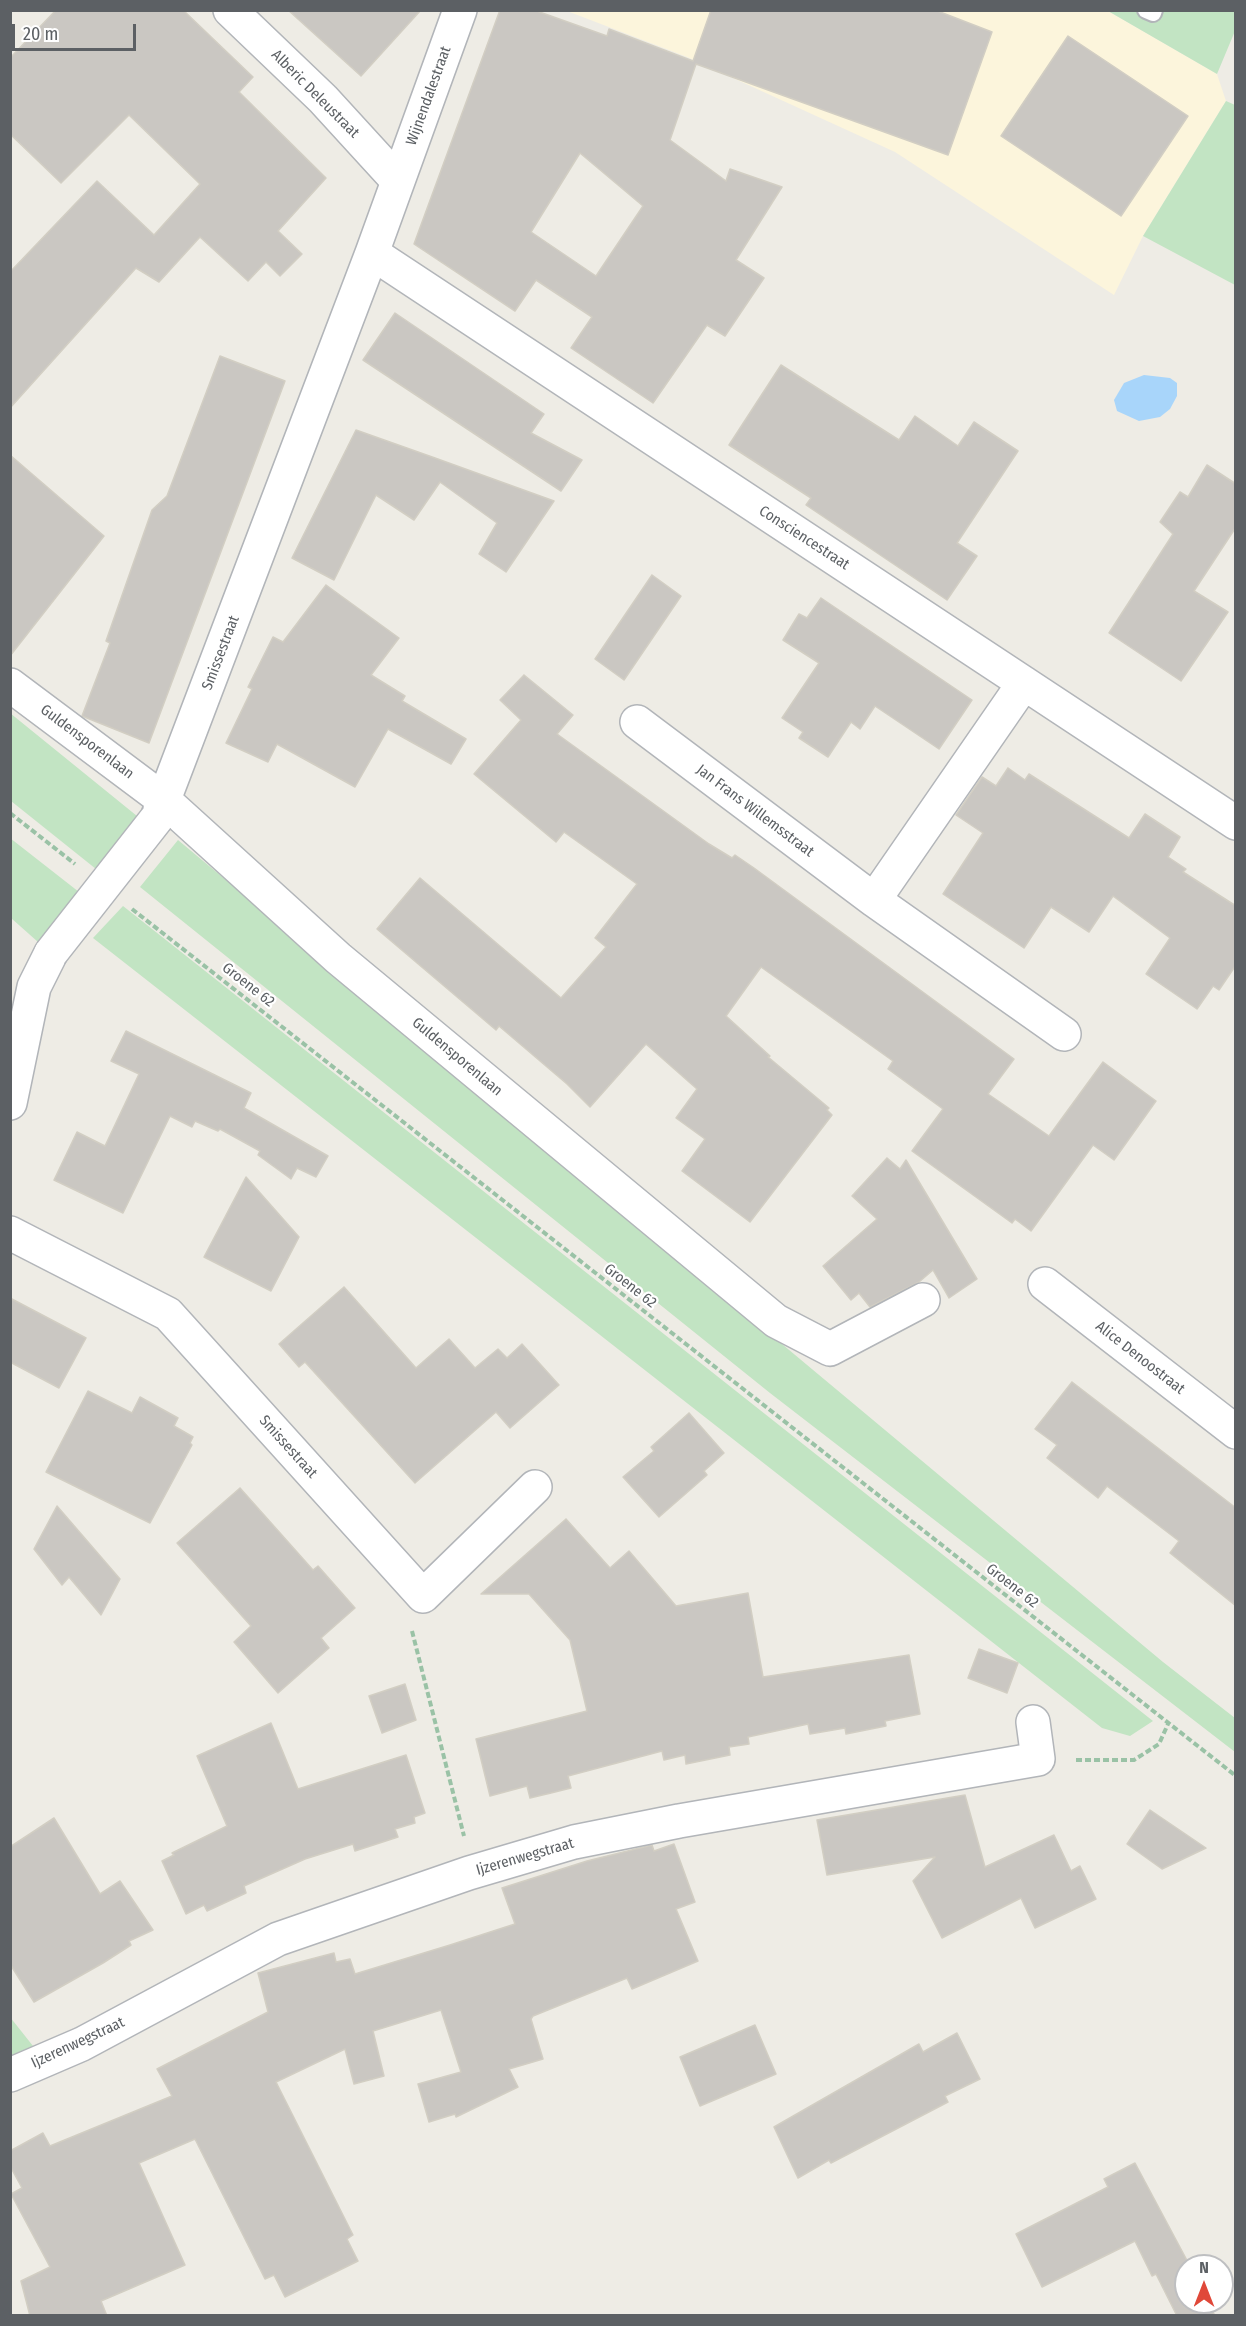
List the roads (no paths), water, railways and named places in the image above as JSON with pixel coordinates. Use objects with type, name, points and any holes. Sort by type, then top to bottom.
[{"type":"street","name":"Alberic Deleustraat","points":[[230,10],[323,99],[398,181]]},
{"type":"street","name":"Wijnendalestraat","points":[[398,181],[460,10]]},
{"type":"street","name":"Smissestraat","points":[[10,1103],[34,987],[51,953],[161,810],[398,181]]},
{"type":"street","name":"Consciencestraat","points":[[372,253],[1236,823]]},
{"type":"street","points":[[874,900],[1024,683]]},
{"type":"street","name":"Guldensporenlaan","points":[[10,685],[776,1321],[830,1349],[923,1300]]},
{"type":"street","name":"Jan Frans Willemsstraat","points":[[637,723],[874,900],[1064,1034]]},
{"type":"street","name":"Smissestraat","points":[[10,1233],[168,1314],[423,1596],[535,1487]]},
{"type":"street","name":"Alice Denoostraat","points":[[1045,1284],[1236,1432]]},
{"type":"street","name":"Ijzerenwegstraat","points":[[10,2074],[82,2044],[278,1940],[473,1871],[574,1842],[679,1821],[1038,1759],[1033,1722]]},
{"type":"lane","points":[[1146,10],[1154,13],[1154,10]]},
{"type":"water","points":[[1144,375],[1170,378],[1177,383],[1177,396],[1170,409],[1160,417],[1139,421],[1117,411],[1114,400],[1124,383]]}]
